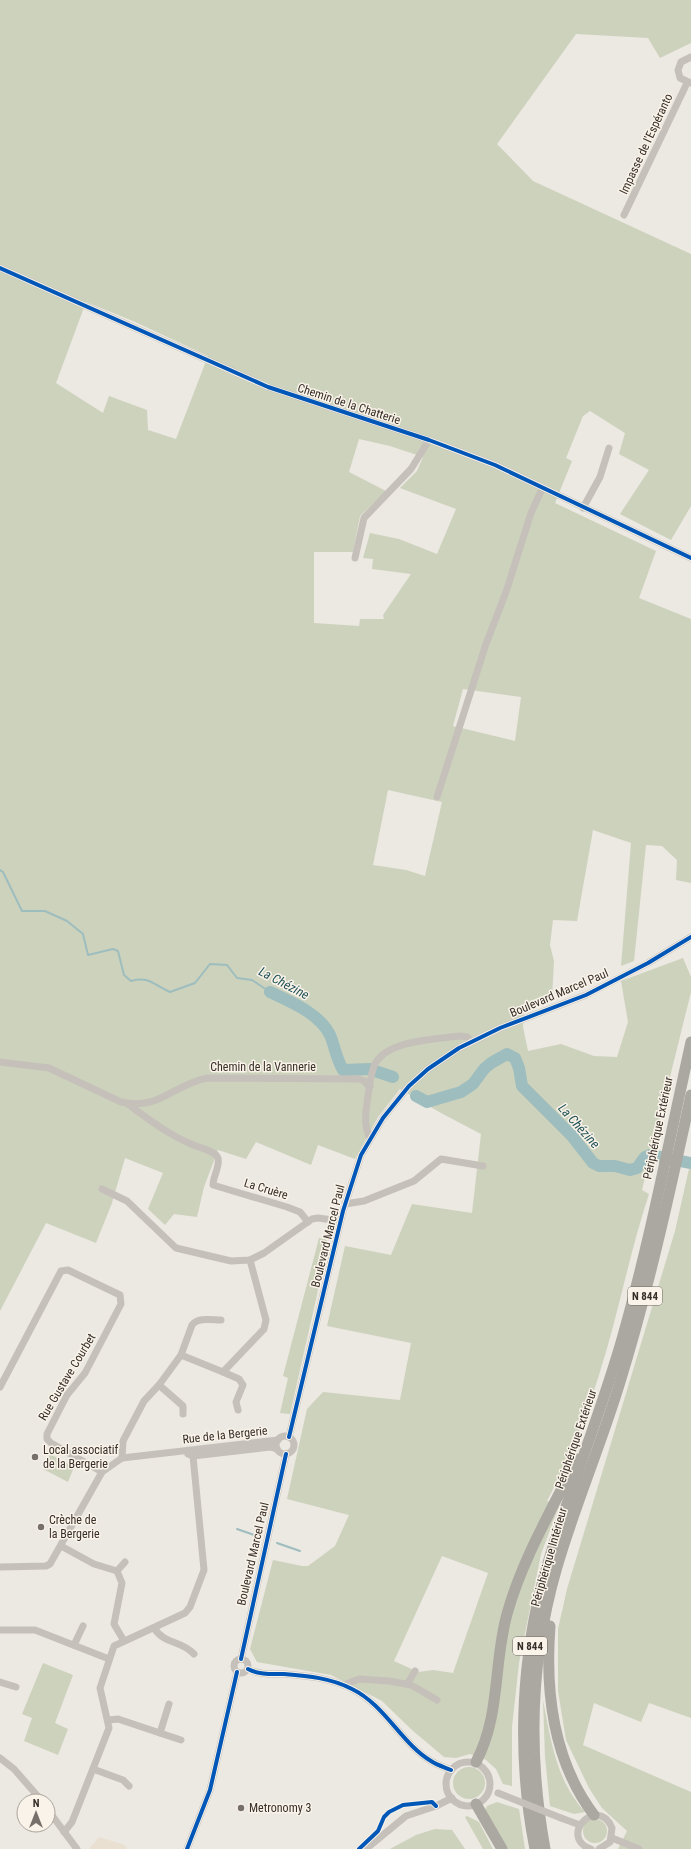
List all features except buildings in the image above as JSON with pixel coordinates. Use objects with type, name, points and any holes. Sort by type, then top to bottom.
[{"type":"highway","name":"Périphérique Extérieur","points":[[535,1849],[527,1793],[524,1754],[524,1704],[528,1657],[537,1605],[547,1567],[586,1451],[626,1324],[657,1195],[691,1042]]},
{"type":"highway","name":"Périphérique Intérieur","points":[[545,1849],[535,1778],[534,1725],[538,1659],[549,1597],[562,1550],[620,1382],[648,1285],[691,1095]]},
{"type":"highway","points":[[476,1762],[485,1746],[492,1721],[507,1615],[528,1557],[579,1454],[586,1451]]},
{"type":"highway","points":[[549,1597],[553,1607],[548,1643],[548,1667],[556,1732],[562,1755],[575,1787],[594,1815]]},
{"type":"highway","points":[[476,1804],[502,1849]]},
{"type":"street","points":[[689,83],[680,78],[678,70],[681,62],[691,57]]},
{"type":"street","name":"Impasse de l'Espéranto","points":[[624,215],[689,83]]},
{"type":"street","name":"Chemin de la Chatterie","points":[[0,268],[268,387],[429,440],[495,465],[542,489],[691,558]]},
{"type":"street","points":[[355,558],[364,518],[411,469],[429,440]]},
{"type":"street","points":[[584,508],[600,477],[609,448]]},
{"type":"street","points":[[437,797],[486,644],[506,592],[531,513],[542,489]]},
{"type":"street","name":"Boulevard Marcel Paul","points":[[289,1437],[340,1221],[355,1173],[378,1123],[409,1086],[428,1069],[471,1041],[586,995],[648,963],[691,937]]},
{"type":"street","points":[[370,1138],[366,1130],[365,1119],[374,1066],[380,1057],[395,1047],[417,1042],[460,1036],[471,1041]]},
{"type":"street","name":"Chemin de la Vannerie","points":[[0,1062],[50,1068],[127,1104],[145,1105],[154,1102],[186,1084],[207,1078],[358,1079],[364,1081],[370,1087]]},
{"type":"street","name":"La Cruère","points":[[127,1104],[184,1142],[214,1153],[218,1158],[218,1164],[213,1179],[213,1185],[300,1212],[308,1222]]},
{"type":"street","points":[[345,1204],[364,1201],[414,1181],[441,1159],[483,1166]]},
{"type":"street","points":[[102,1189],[127,1201],[176,1248],[231,1261],[250,1260],[270,1249],[308,1222],[318,1218],[340,1221]]},
{"type":"street","points":[[223,1372],[264,1329],[266,1320],[250,1260]]},
{"type":"street","name":"Rue Gustave Courbet","points":[[0,1387],[61,1271],[68,1270],[120,1295],[121,1304],[112,1322],[84,1373],[67,1395],[47,1434],[47,1439],[51,1444],[102,1472]]},
{"type":"street","points":[[122,1458],[123,1441],[144,1401],[160,1385],[181,1355],[195,1321],[221,1320]]},
{"type":"street","points":[[181,1355],[239,1379],[243,1385],[236,1402],[238,1410]]},
{"type":"street","points":[[160,1385],[183,1406],[183,1414]]},
{"type":"street","points":[[283,1437],[289,1437],[293,1441],[294,1447],[291,1452],[286,1454],[280,1453],[277,1449],[278,1440],[283,1437]]},
{"type":"street","name":"Rue de la Bergerie","points":[[0,1567],[46,1566],[50,1564],[102,1472],[122,1458],[278,1440]]},
{"type":"street","name":"Rue de la Bergerie","points":[[174,1451],[192,1456],[270,1447],[277,1449]]},
{"type":"street","name":"Boulevard Marcel Paul","points":[[241,1659],[286,1454]]},
{"type":"street","points":[[64,1832],[72,1822],[109,1728],[109,1720],[100,1688],[114,1646],[185,1613],[190,1607],[204,1570],[192,1456]]},
{"type":"street","points":[[61,1546],[94,1564],[117,1570]]},
{"type":"street","points":[[117,1570],[125,1562]]},
{"type":"street","points":[[117,1570],[122,1583],[114,1624],[124,1641]]},
{"type":"street","points":[[74,1645],[83,1626]]},
{"type":"street","points":[[154,1628],[158,1634],[168,1641],[187,1646],[194,1654]]},
{"type":"street","points":[[0,1630],[35,1630],[109,1659]]},
{"type":"street","points":[[187,1849],[210,1790],[237,1672],[234,1664],[241,1659],[247,1662],[248,1669]]},
{"type":"street","points":[[248,1669],[262,1673],[318,1678],[344,1685],[364,1696],[378,1707],[415,1748],[431,1761],[451,1770]]},
{"type":"street","points":[[237,1672],[243,1673],[248,1669]]},
{"type":"street","points":[[406,1684],[415,1670]]},
{"type":"street","points":[[344,1685],[359,1679],[389,1681],[406,1684],[429,1694],[437,1700]]},
{"type":"street","points":[[0,1682],[16,1687]]},
{"type":"street","points":[[160,1733],[169,1704]]},
{"type":"street","points":[[109,1720],[118,1719],[181,1740]]},
{"type":"street","points":[[0,1758],[14,1769],[35,1793]]},
{"type":"street","points":[[463,1762],[476,1762],[488,1772],[490,1779],[490,1790],[486,1798],[476,1804],[463,1805],[452,1798],[446,1784],[451,1770],[463,1762]]},
{"type":"street","points":[[93,1769],[123,1780],[129,1786]]},
{"type":"street","points":[[490,1790],[580,1825]]},
{"type":"street","points":[[366,1849],[406,1816],[436,1806],[452,1798]]},
{"type":"street","points":[[591,1849],[580,1840],[578,1830],[586,1818],[594,1815],[604,1817],[610,1824],[612,1838],[606,1846],[599,1849]]},
{"type":"street","points":[[56,1821],[77,1849]]},
{"type":"street","points":[[612,1838],[639,1849]]},
{"type":"green space","points":[[0,0],[691,0],[691,43],[660,58],[648,38],[576,34],[497,144],[533,181],[691,254],[691,506],[671,540],[620,514],[649,470],[619,454],[625,433],[590,411],[583,416],[566,458],[572,461],[555,503],[656,551],[639,598],[691,619],[691,883],[676,880],[677,860],[662,846],[646,845],[634,961],[621,966],[631,843],[593,830],[577,921],[553,920],[550,945],[554,961],[552,997],[524,1009],[523,1027],[528,1051],[561,1044],[594,1056],[617,1057],[628,1022],[621,981],[683,958],[691,977],[691,992],[642,1190],[649,1194],[635,1239],[606,1353],[582,1424],[562,1471],[547,1501],[559,1506],[541,1554],[519,1663],[512,1727],[512,1786],[503,1784],[496,1769],[486,1760],[470,1754],[456,1758],[444,1757],[412,1730],[382,1701],[331,1675],[257,1662],[250,1649],[273,1560],[308,1566],[335,1546],[349,1515],[287,1499],[307,1409],[323,1392],[400,1400],[411,1343],[327,1326],[345,1246],[391,1255],[412,1204],[472,1213],[481,1134],[400,1089],[378,1117],[355,1159],[318,1145],[311,1165],[256,1142],[246,1159],[218,1150],[204,1187],[197,1217],[174,1214],[165,1225],[148,1209],[163,1173],[125,1158],[112,1203],[96,1243],[46,1223],[0,1311]],"holes":[[[86,302],[133,321],[208,356],[176,439],[148,430],[147,410],[109,396],[103,413],[56,383]],[[359,439],[390,446],[423,457],[417,471],[400,488],[456,509],[437,554],[399,539],[370,533],[363,558],[373,559],[372,569],[411,574],[383,615],[384,619],[360,619],[359,626],[314,623],[314,552],[353,552],[360,516],[386,491],[349,472]],[[463,689],[521,697],[515,741],[453,726]],[[388,790],[442,802],[425,876],[406,870],[373,865]],[[442,1556],[488,1573],[453,1673],[433,1670],[418,1672],[394,1661]]]},
{"type":"green space","points":[[691,1160],[691,1718],[649,1703],[641,1722],[594,1703],[583,1745],[691,1792],[691,1849],[618,1849],[627,1831],[602,1808],[589,1788],[566,1740],[558,1691],[558,1629],[567,1589],[675,1231]]},
{"type":"green space","points":[[319,1238],[327,1240],[317,1295],[290,1414],[280,1413],[288,1378],[283,1376]]},
{"type":"green space","points":[[50,1454],[74,1467],[68,1482],[43,1469]]},
{"type":"green space","points":[[43,1663],[73,1675],[55,1723],[68,1729],[58,1755],[24,1741],[32,1718],[22,1714]]},
{"type":"green space","points":[[543,1700],[552,1745],[561,1773],[575,1800],[585,1812],[574,1814],[550,1806],[545,1757]]},
{"type":"green space","points":[[466,1767],[472,1767],[482,1774],[485,1783],[484,1789],[478,1796],[472,1799],[466,1799],[456,1792],[453,1786],[453,1780],[460,1770]]},
{"type":"green space","points":[[497,1802],[519,1809],[525,1849],[507,1849],[485,1810],[487,1806]]},
{"type":"green space","points":[[467,1816],[479,1822],[493,1849],[483,1849],[465,1817]]},
{"type":"green space","points":[[595,1819],[604,1822],[607,1831],[604,1840],[595,1843],[586,1840],[583,1831],[586,1822]]},
{"type":"green space","points":[[435,1829],[452,1830],[465,1849],[390,1849],[416,1835]]},
{"type":"shaded area","points":[[99,1837],[125,1845],[127,1849],[89,1849]]},
{"type":"waterway","name":"La Chézine","points":[[0,870],[3,872],[22,911],[45,911],[67,921],[83,934],[88,955],[113,949],[118,951],[124,975],[131,981],[148,980],[170,992],[195,983],[210,964],[227,965],[237,978],[252,980],[270,992]]},
{"type":"waterway","name":"La Chézine","points":[[270,992],[304,1009],[319,1020],[330,1035],[343,1070],[370,1069]]},
{"type":"waterway","name":"La Chézine","points":[[416,1096],[427,1102],[461,1092],[473,1084],[484,1069],[491,1063],[507,1054],[515,1058],[519,1068],[522,1086],[572,1136],[593,1163],[599,1166],[615,1166],[630,1170],[637,1168],[645,1157],[650,1155],[691,1163]]},
{"type":"waterway","name":"La Chézine","points":[[375,1071],[393,1077]]},
{"type":"waterway","points":[[237,1529],[257,1536]]},
{"type":"waterway","points":[[277,1543],[300,1551]]},
{"type":"cycle path","points":[[0,268],[268,387],[429,440],[495,465],[691,558]]},
{"type":"cycle path","points":[[289,1437],[343,1211],[361,1155],[383,1118],[409,1086],[428,1069],[459,1048],[500,1028],[586,995],[648,963],[691,937]]},
{"type":"cycle path","points":[[241,1659],[286,1454]]},
{"type":"cycle path","points":[[248,1669],[261,1673],[319,1678],[344,1685],[364,1696],[374,1704],[420,1753],[438,1765],[451,1770]]},
{"type":"cycle path","points":[[187,1849],[210,1790],[237,1672]]},
{"type":"cycle path","points":[[359,1849],[378,1831],[384,1817],[389,1812],[403,1805],[432,1802],[436,1806]]},
{"type":"place","name":"Local associatif de la Bergerie","points":[[35,1457]]},
{"type":"place","name":"Crèche de la Bergerie","points":[[41,1527]]},
{"type":"place","name":"Metronomy 3","points":[[241,1808]]}]
